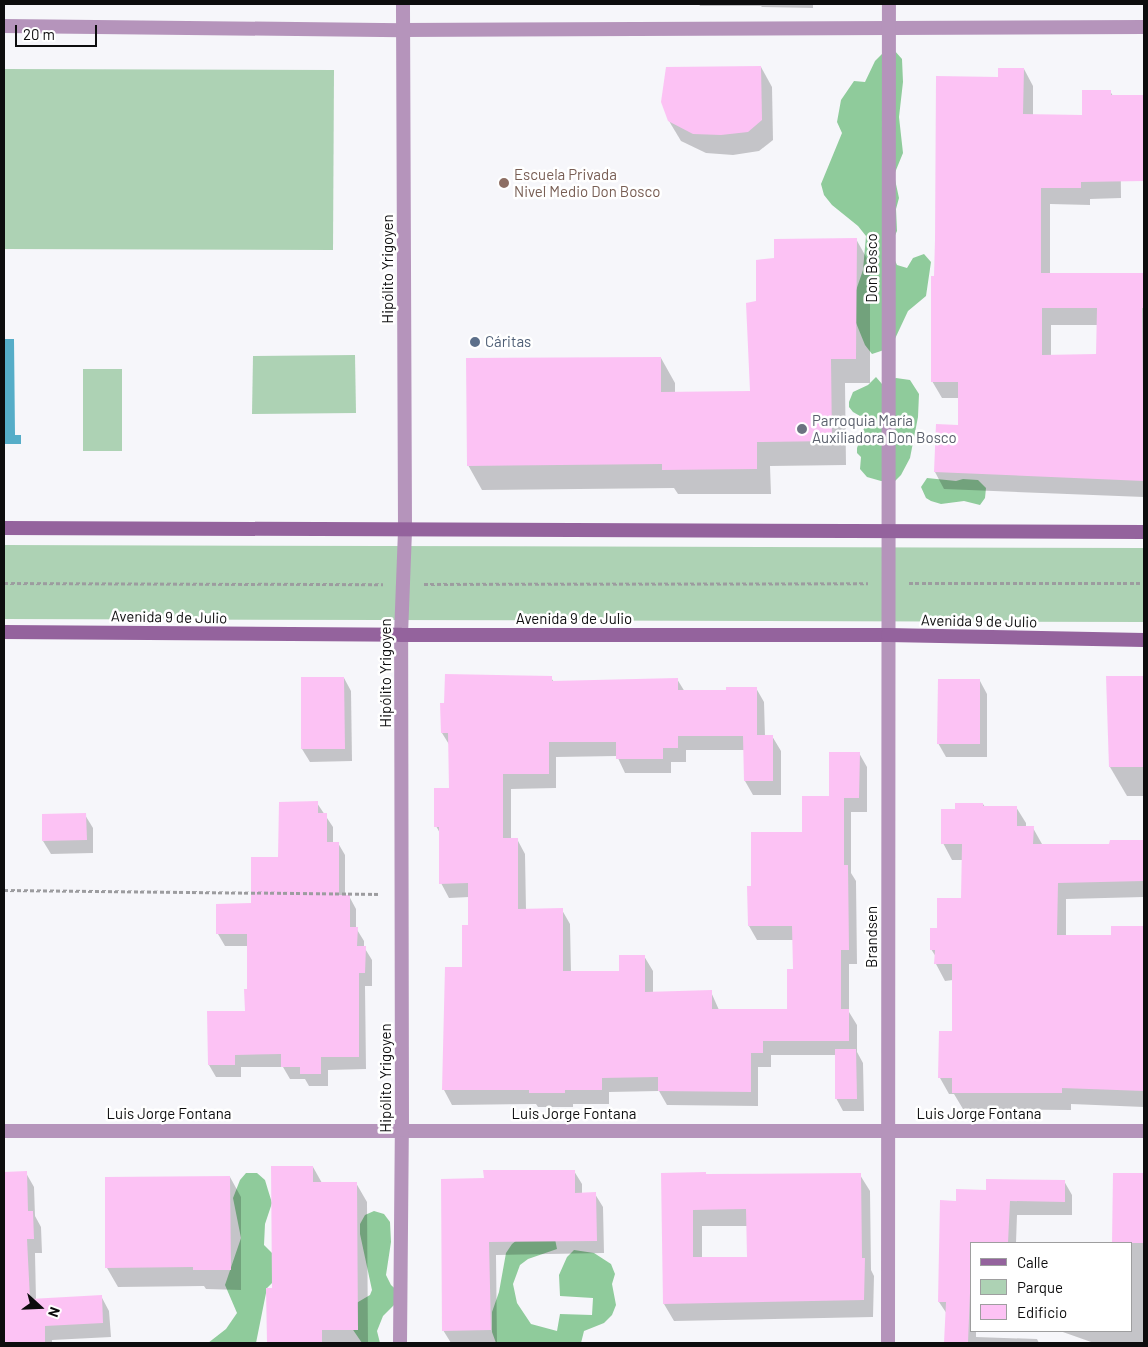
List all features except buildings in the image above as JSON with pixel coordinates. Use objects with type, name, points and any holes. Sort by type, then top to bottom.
[{"type":"main road","points":[[4,528],[1144,532]]},
{"type":"main road","name":"Avenida 9 de Julio","points":[[4,632],[401,635],[888,635],[1144,640]]},
{"type":"street","name":"Hipólito Yrigoyen","points":[[400,1343],[402,1130],[401,635],[405,529],[403,4]]},
{"type":"street","name":"Don Bosco","points":[[888,532],[889,4]]},
{"type":"street","points":[[4,26],[404,30],[1144,27]]},
{"type":"street","name":"Brandsen","points":[[888,532],[888,1343]]},
{"type":"street","name":"Luis Jorge Fontana","points":[[4,1131],[888,1130],[1144,1132]]},
{"type":"path","points":[[4,583],[1144,583]]},
{"type":"path","points":[[4,890],[402,894]]},
{"type":"green space","points":[[894,50],[902,59],[903,82],[899,117],[903,153],[894,175],[899,198],[896,209],[897,231],[892,242],[892,254],[897,265],[907,268],[913,258],[924,254],[931,262],[926,296],[908,311],[893,343],[884,350],[872,354],[865,345],[852,313],[852,302],[863,270],[866,236],[858,226],[832,205],[824,195],[821,184],[842,133],[837,122],[841,100],[854,81],[865,82],[875,61],[883,53]]},
{"type":"green space","points":[[4,69],[334,70],[333,250],[4,249]]},
{"type":"green space","points":[[355,355],[356,413],[252,414],[253,356]]},
{"type":"green space","points":[[83,369],[122,369],[122,451],[83,451]]},
{"type":"green space","points":[[876,377],[882,384],[896,378],[910,380],[919,394],[918,417],[910,458],[901,475],[895,481],[881,481],[867,477],[860,469],[861,457],[857,453],[867,420],[853,412],[849,407],[849,402],[853,392],[868,385]]},
{"type":"green space","points":[[927,478],[956,481],[963,479],[978,480],[986,488],[985,498],[980,505],[964,501],[941,504],[931,501],[926,498],[921,487]]},
{"type":"green space","points":[[4,545],[1144,548],[1144,622],[4,619]]},
{"type":"green space","points":[[246,1173],[257,1173],[265,1180],[272,1203],[265,1224],[264,1245],[272,1253],[300,1267],[274,1281],[267,1288],[256,1343],[208,1343],[226,1329],[237,1313],[225,1285],[241,1238],[233,1198],[240,1180]]},
{"type":"green space","points":[[374,1211],[384,1214],[390,1222],[391,1242],[386,1275],[391,1285],[403,1296],[383,1316],[377,1331],[380,1343],[362,1343],[347,1321],[353,1305],[370,1295],[372,1290],[360,1234],[360,1224],[365,1215]]},
{"type":"green space","points":[[527,1232],[555,1239],[557,1249],[528,1259],[520,1265],[513,1284],[517,1303],[531,1324],[557,1331],[560,1314],[592,1315],[593,1298],[560,1296],[559,1275],[567,1257],[574,1250],[594,1253],[611,1264],[615,1274],[612,1284],[616,1305],[612,1315],[604,1323],[584,1331],[581,1343],[496,1343],[492,1332],[492,1312],[499,1292],[506,1253],[512,1244]]},
{"type":"water","points":[[4,339],[14,339],[15,435],[21,435],[21,444],[4,444]]},
{"type":"place","name":"Escuela Privada Nivel Medio Don Bosco","points":[[504,183]]},
{"type":"place","name":"Cáritas","points":[[475,342]]},
{"type":"place","name":"Parroquia María Auxiliadora Don Bosco","points":[[802,429]]}]
